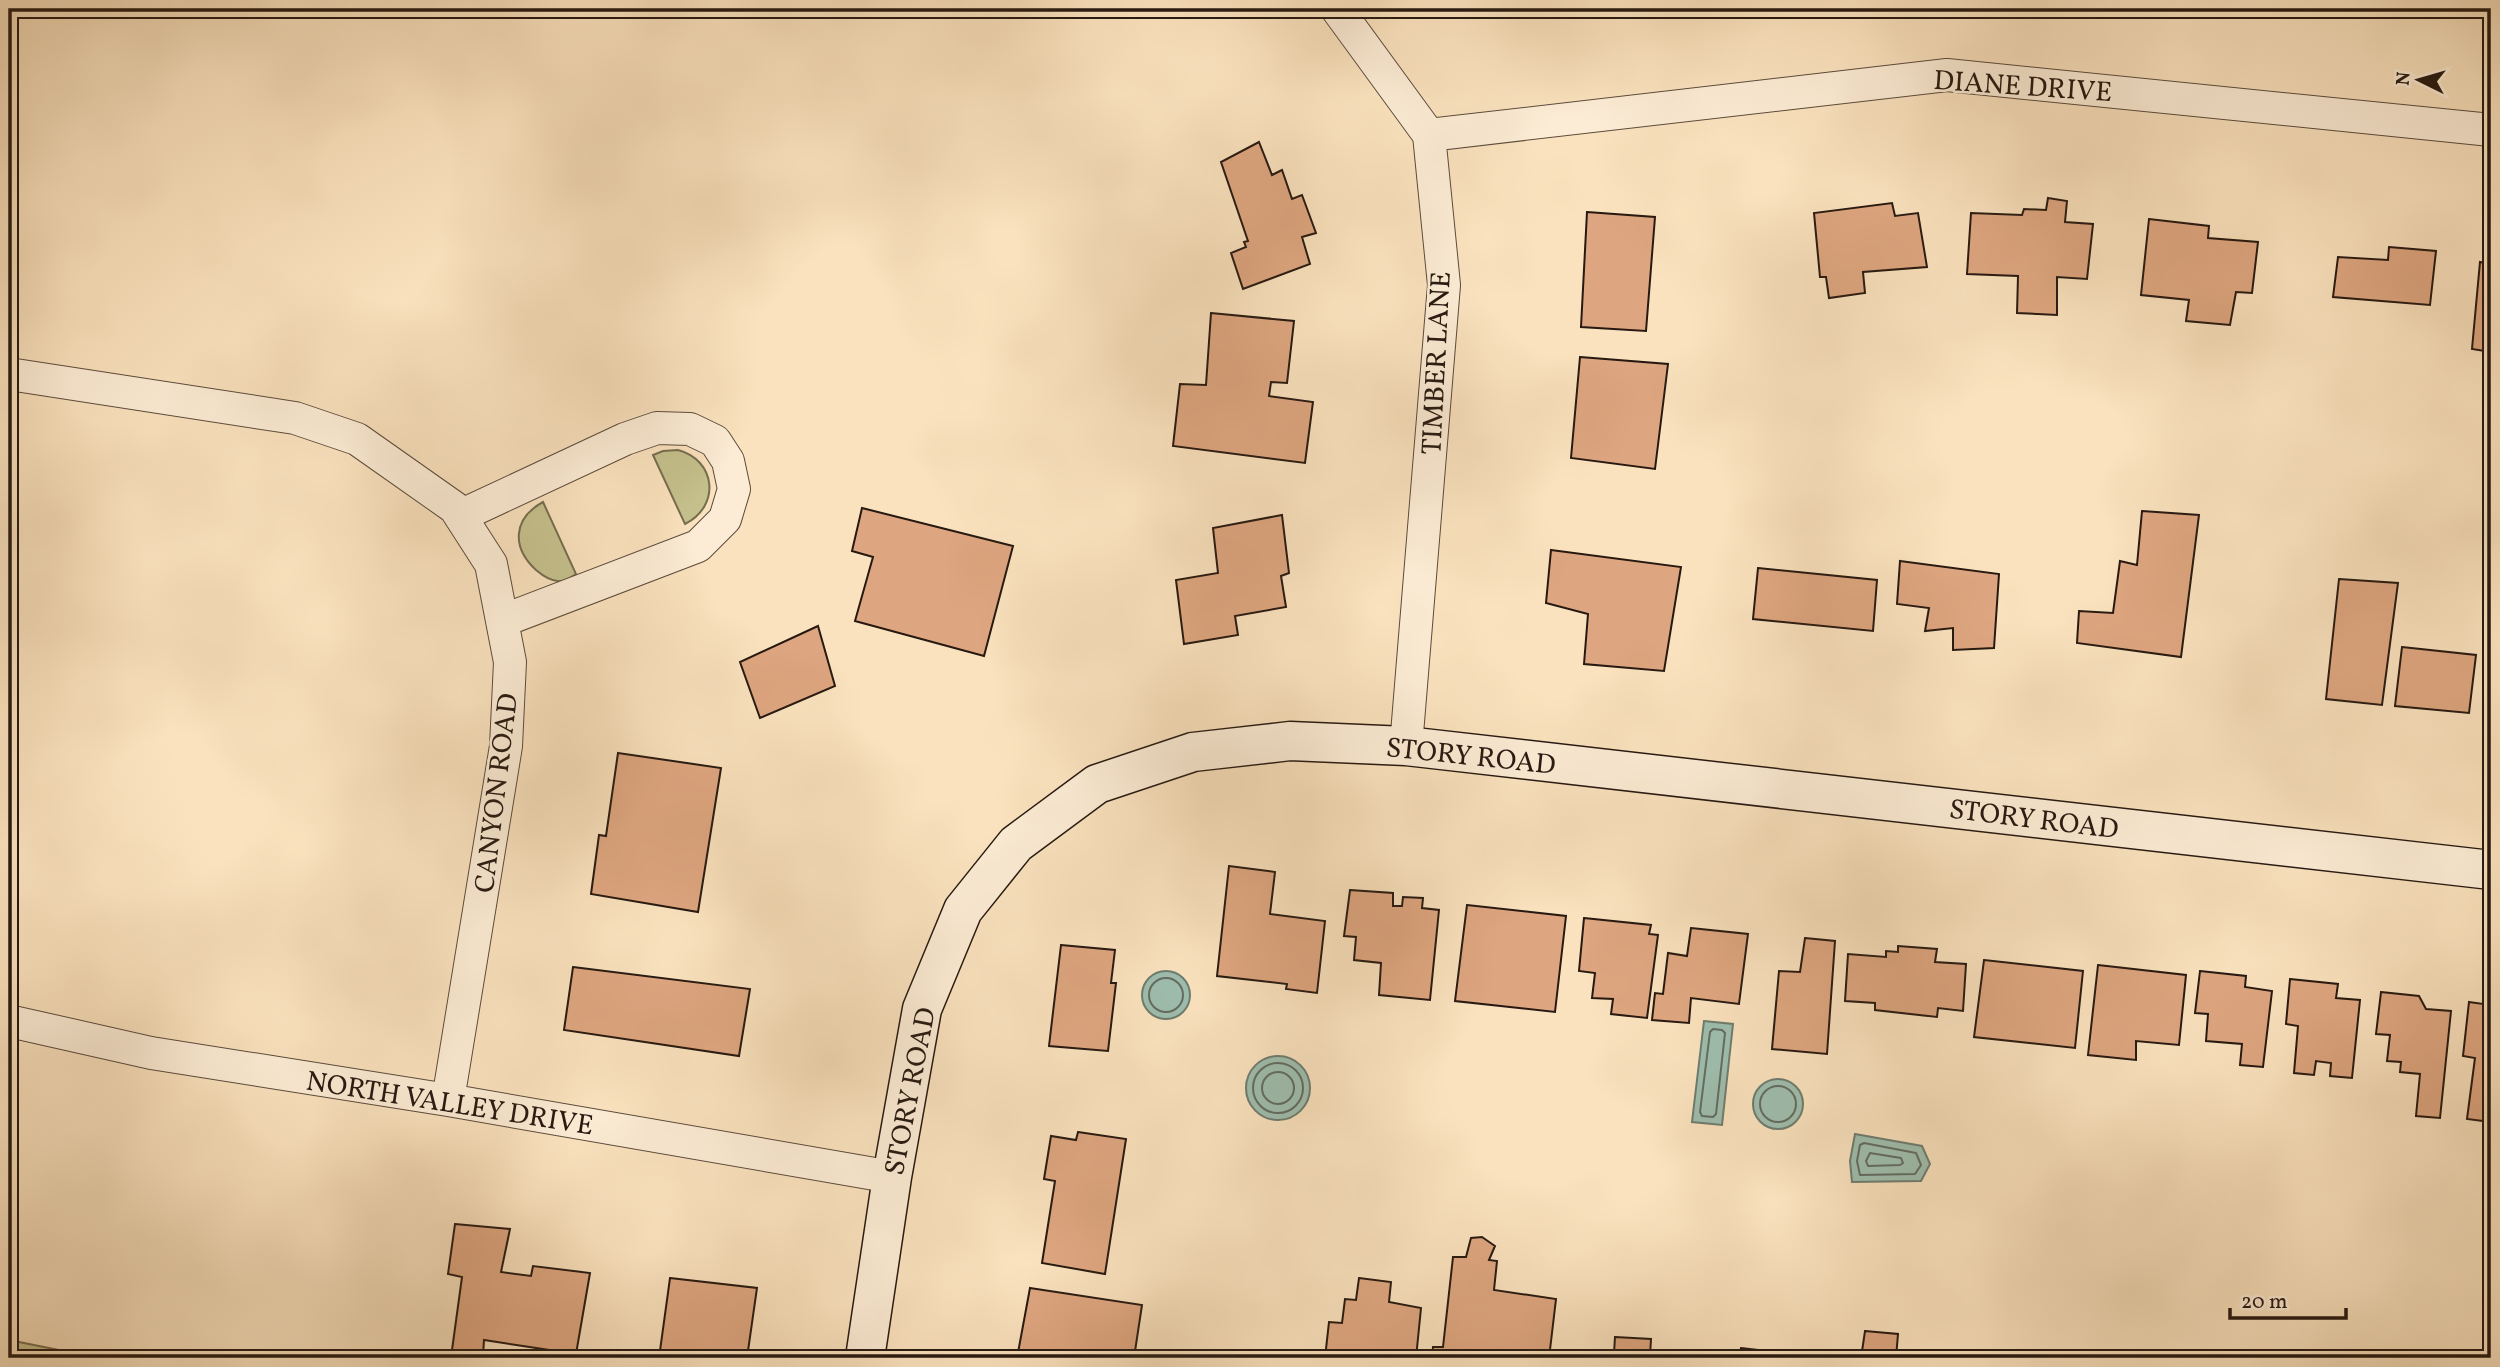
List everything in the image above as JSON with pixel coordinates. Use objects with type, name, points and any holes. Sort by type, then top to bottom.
[{"type":"street","points":[[1337,9],[1429,135]]},
{"type":"street","name":"DIANE DRIVE","points":[[1429,135],[1947,75],[2491,130]]},
{"type":"street","name":"TIMBER LANE","points":[[1406,746],[1444,285],[1429,135]]},
{"type":"street","name":"CANYON ROAD","points":[[9,374],[295,418],[357,439],[455,508],[491,564],[510,662],[506,746],[448,1100]]},
{"type":"street","points":[[460,516],[625,439],[657,428],[690,429],[715,441],[729,461],[734,489],[725,519],[698,546],[502,621]]},
{"type":"street","name":"STORY ROAD","points":[[865,1358],[892,1177],[922,1009],[963,910],[1016,844],[1097,784],[1193,751],[1290,740],[1406,746],[2491,870]]},
{"type":"street","name":"NORTH VALLEY DRIVE","points":[[9,1021],[151,1053],[448,1100],[892,1177]]},
{"type":"shaded area","points":[[678,450],[691,455],[700,463],[709,484],[709,495],[704,506],[697,516],[685,524],[653,455]]},
{"type":"shaded area","points":[[543,502],[576,574],[565,580],[555,581],[539,572],[528,561],[519,543],[525,517]]},
{"type":"shaded area","points":[[9,1340],[99,1358],[9,1358]]},
{"type":"water","points":[[1166,971],[1175,972],[1183,978],[1189,986],[1189,1004],[1183,1012],[1175,1018],[1166,1019],[1157,1018],[1149,1012],[1143,1004],[1142,995],[1143,986],[1149,978],[1157,972]]},
{"type":"water","points":[[1704,1021],[1733,1024],[1722,1125],[1692,1122]]},
{"type":"water","points":[[1278,1056],[1290,1058],[1301,1065],[1308,1076],[1308,1100],[1301,1111],[1290,1118],[1278,1120],[1266,1118],[1255,1111],[1248,1100],[1246,1088],[1248,1076],[1255,1065],[1266,1058]]},
{"type":"water","points":[[1778,1079],[1796,1086],[1803,1104],[1796,1122],[1778,1129],[1760,1122],[1753,1104],[1760,1086]]},
{"type":"water","points":[[1855,1134],[1922,1146],[1930,1164],[1921,1181],[1852,1182],[1850,1161]]},
{"type":"building","points":[[1259,142],[1272,175],[1282,170],[1292,199],[1302,195],[1316,233],[1302,237],[1310,264],[1243,289],[1231,253],[1246,247],[1244,242],[1248,241],[1221,162]]},
{"type":"building","points":[[2048,198],[2067,201],[2065,222],[2093,224],[2087,279],[2057,277],[2057,315],[2017,313],[2018,276],[1967,274],[1971,213],[2022,215],[2024,209],[2046,210]]},
{"type":"building","points":[[1892,203],[1895,216],[1918,213],[1927,267],[1863,272],[1865,293],[1829,298],[1826,277],[1820,277],[1814,213]]},
{"type":"building","points":[[1587,212],[1655,217],[1646,331],[1581,327]]},
{"type":"building","points":[[2149,219],[2209,226],[2208,238],[2258,242],[2252,293],[2236,292],[2230,325],[2186,321],[2189,300],[2141,295]]},
{"type":"building","points":[[2389,247],[2436,251],[2430,305],[2333,297],[2338,257],[2388,260]]},
{"type":"building","points":[[2480,262],[2491,264],[2491,352],[2472,349]]},
{"type":"building","points":[[1211,313],[1294,321],[1287,383],[1271,382],[1269,396],[1313,402],[1305,463],[1173,446],[1180,384],[1206,385]]},
{"type":"building","points":[[1580,357],[1668,364],[1655,469],[1571,458]]},
{"type":"building","points":[[862,508],[1013,546],[984,656],[855,621],[873,557],[852,551]]},
{"type":"building","points":[[2142,511],[2199,515],[2181,657],[2077,643],[2079,611],[2113,613],[2120,561],[2137,565]]},
{"type":"building","points":[[1282,515],[1289,573],[1281,576],[1286,607],[1235,616],[1238,635],[1184,644],[1176,580],[1218,573],[1213,528]]},
{"type":"building","points":[[1551,550],[1681,567],[1664,671],[1584,664],[1588,614],[1546,603]]},
{"type":"building","points":[[1900,561],[1999,574],[1994,648],[1953,650],[1953,628],[1925,631],[1929,608],[1897,604]]},
{"type":"building","points":[[1758,568],[1877,580],[1873,631],[1753,619]]},
{"type":"building","points":[[2339,579],[2398,583],[2382,705],[2326,699]]},
{"type":"building","points":[[818,626],[835,686],[760,718],[740,662]]},
{"type":"building","points":[[2402,647],[2476,655],[2469,713],[2395,706]]},
{"type":"building","points":[[618,753],[721,768],[698,912],[591,894],[599,835],[606,836]]},
{"type":"building","points":[[1229,866],[1275,872],[1270,914],[1325,921],[1317,993],[1286,989],[1287,984],[1217,976]]},
{"type":"building","points":[[1350,890],[1393,893],[1393,906],[1402,906],[1403,897],[1423,898],[1422,908],[1439,910],[1430,1000],[1379,995],[1381,963],[1354,960],[1356,937],[1344,936]]},
{"type":"building","points":[[1467,905],[1566,916],[1555,1012],[1455,1001]]},
{"type":"building","points":[[1584,918],[1651,925],[1649,934],[1658,935],[1647,1018],[1611,1014],[1613,999],[1592,998],[1595,973],[1579,971]]},
{"type":"building","points":[[1691,928],[1748,934],[1739,1004],[1691,998],[1689,1023],[1652,1020],[1655,993],[1663,994],[1668,953],[1687,956]]},
{"type":"building","points":[[1805,938],[1835,941],[1827,1054],[1772,1049],[1779,971],[1800,972]]},
{"type":"building","points":[[1061,945],[1115,950],[1111,983],[1116,983],[1108,1051],[1049,1046]]},
{"type":"building","points":[[1898,946],[1937,949],[1935,962],[1966,964],[1963,1011],[1938,1008],[1937,1017],[1875,1010],[1875,1003],[1845,1001],[1848,954],[1886,957],[1886,951],[1898,952]]},
{"type":"building","points":[[1984,960],[2083,971],[2075,1048],[1974,1037]]},
{"type":"building","points":[[2098,965],[2186,975],[2179,1045],[2136,1041],[2136,1060],[2088,1055]]},
{"type":"building","points":[[573,967],[750,989],[739,1056],[564,1030]]},
{"type":"building","points":[[2200,971],[2246,976],[2245,987],[2272,991],[2263,1067],[2240,1065],[2242,1044],[2206,1041],[2208,1014],[2195,1013]]},
{"type":"building","points":[[2290,979],[2338,984],[2336,998],[2360,1000],[2352,1078],[2330,1076],[2331,1063],[2316,1061],[2314,1075],[2294,1073],[2298,1026],[2286,1024]]},
{"type":"building","points":[[2381,992],[2419,996],[2426,1009],[2451,1011],[2440,1118],[2416,1116],[2420,1074],[2400,1072],[2401,1062],[2387,1061],[2390,1035],[2376,1034]]},
{"type":"building","points":[[2469,1002],[2491,1005],[2491,1122],[2467,1119],[2475,1058],[2463,1056]]},
{"type":"building","points":[[1078,1132],[1126,1139],[1105,1274],[1042,1263],[1055,1181],[1044,1179],[1051,1136],[1076,1140]]},
{"type":"building","points":[[455,1224],[510,1229],[501,1272],[531,1276],[533,1266],[590,1273],[576,1354],[484,1340],[483,1356],[452,1350],[462,1277],[448,1274]]},
{"type":"building","points":[[1482,1237],[1495,1246],[1489,1260],[1497,1261],[1494,1290],[1556,1299],[1549,1358],[1432,1358],[1433,1347],[1443,1347],[1453,1257],[1466,1257],[1471,1238]]},
{"type":"building","points":[[670,1278],[757,1288],[747,1358],[659,1358]]},
{"type":"building","points":[[1359,1278],[1391,1282],[1389,1302],[1421,1308],[1416,1358],[1325,1358],[1329,1322],[1342,1323],[1345,1299],[1356,1300]]},
{"type":"building","points":[[1030,1288],[1142,1305],[1134,1358],[1017,1358]]},
{"type":"building","points":[[1865,1331],[1898,1334],[1896,1358],[1861,1358]]},
{"type":"building","points":[[1615,1337],[1651,1339],[1650,1356],[1680,1358],[1591,1358],[1591,1352],[1614,1353]]},
{"type":"building","points":[[1741,1348],[1802,1355],[1802,1358],[1739,1358]]}]
